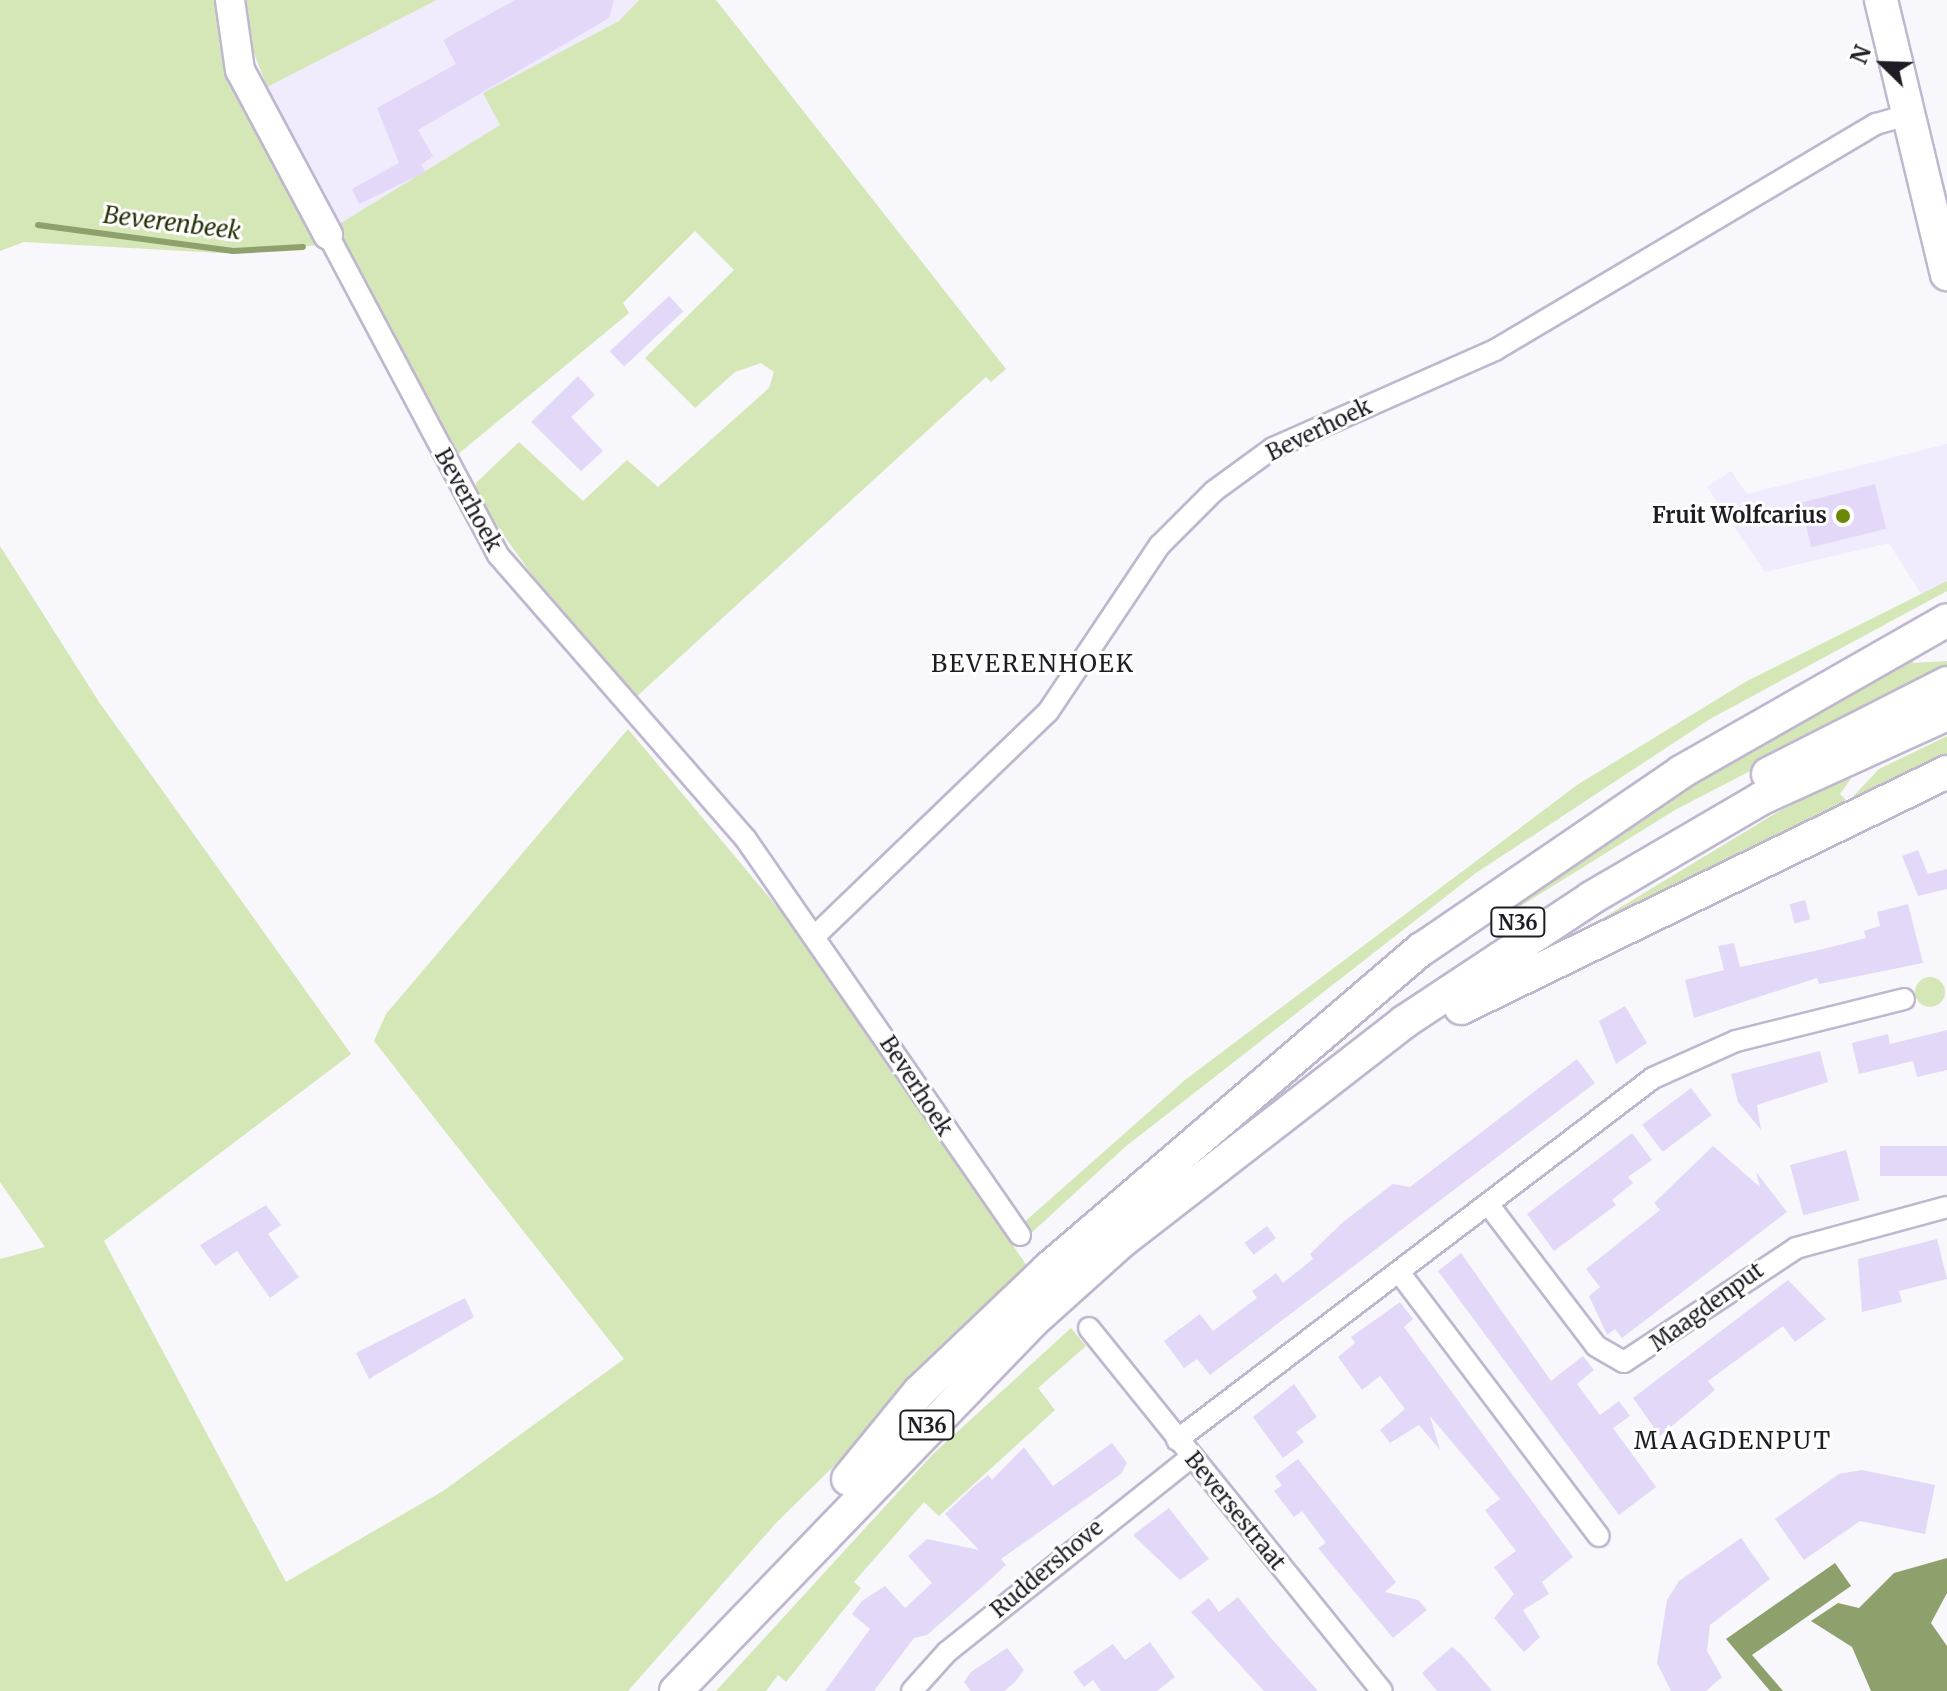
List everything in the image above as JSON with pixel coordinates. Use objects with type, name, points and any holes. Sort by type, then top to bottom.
[{"type":"main road","points":[[1881,0],[1947,274]]},
{"type":"main road","points":[[1119,1208],[1354,1004],[1493,898],[1681,772],[1947,620]]},
{"type":"main road","name":"N36","points":[[676,1691],[740,1617],[919,1392],[1119,1208],[1346,1038],[1582,879],[1742,787],[1947,683]]},
{"type":"main road","name":"N36","points":[[740,1617],[1033,1321],[1293,1107],[1404,1022],[1591,898],[1762,798],[1947,714]]},
{"type":"main road","points":[[1293,1107],[1488,991],[1946,772]]},
{"type":"street","name":"Beverhoek","points":[[230,0],[240,70],[498,555],[745,838],[817,934],[1020,1235]]},
{"type":"street","name":"Beverhoek","points":[[817,934],[1048,712],[1160,545],[1214,491],[1273,448],[1507,344],[1876,124],[1910,114]]},
{"type":"street","points":[[1177,1440],[1679,1063],[1736,1041],[1904,999]]},
{"type":"street","name":"Maagdenput","points":[[1488,1204],[1596,1346],[1624,1362],[1796,1248],[1947,1207]]},
{"type":"street","points":[[1399,1272],[1599,1536]]},
{"type":"street","name":"Beversestraat","points":[[1089,1328],[1382,1691]]},
{"type":"street","name":"Ruddershove","points":[[912,1691],[947,1652],[1191,1457]]},
{"type":"shaded area","points":[[0,0],[218,0],[230,82],[319,245],[220,253],[24,242],[0,251]]},
{"type":"shaded area","points":[[246,0],[437,0],[267,87],[250,43]]},
{"type":"shaded area","points":[[437,0],[639,0],[619,21],[484,93],[500,125],[336,226],[267,87]]},
{"type":"shaded area","points":[[639,0],[716,0],[1006,369],[991,382],[986,377],[634,699],[563,619],[476,496],[476,483],[519,442],[583,501],[627,460],[658,487],[769,388],[774,372],[761,363],[735,372],[695,408],[645,358],[734,270],[695,231],[623,303],[629,313],[457,455],[336,226],[500,125],[483,93],[619,21]]},
{"type":"shaded area","points":[[1947,444],[1947,581],[1921,594],[1889,543],[1765,572],[1707,487],[1731,471],[1747,494]]},
{"type":"shaded area","points":[[0,546],[99,702],[351,1054],[104,1241],[286,1582],[443,1491],[624,1359],[374,1041],[386,1014],[628,729],[811,947],[1031,1272],[776,1523],[628,1691],[0,1691],[0,1259],[45,1247],[0,1182]]},
{"type":"shaded area","points":[[1947,581],[1947,591],[1710,719],[1476,873],[1125,1147],[1028,1236],[1021,1225],[1185,1080],[1577,785],[1747,681]]},
{"type":"shaded area","points":[[1912,651],[1913,663],[1947,661],[1947,669],[1675,810],[1434,960],[1530,880]]},
{"type":"shaded area","points":[[1947,736],[1947,759],[1537,958],[1776,813],[1857,770],[1840,794],[1848,802],[1879,769]]},
{"type":"shaded area","points":[[1930,977],[1941,981],[1945,992],[1941,1003],[1930,1007],[1919,1003],[1915,992],[1919,981]]},
{"type":"shaded area","points":[[1071,1328],[1086,1346],[1038,1388],[1055,1410],[939,1516],[924,1502],[854,1582],[861,1588],[786,1682],[778,1675],[766,1691],[716,1691],[933,1454]]},
{"type":"shaded area","points":[[1947,1558],[1947,1593],[1931,1623],[1947,1646],[1947,1691],[1871,1691],[1852,1647],[1811,1621],[1838,1603],[1859,1608],[1894,1573]]},
{"type":"shaded area","points":[[1835,1563],[1851,1586],[1752,1655],[1783,1691],[1770,1691],[1726,1639]]},
{"type":"building","points":[[515,0],[614,0],[609,18],[418,130],[433,156],[421,165],[426,172],[359,204],[352,189],[399,163],[377,108],[456,64],[443,40]]},
{"type":"building","points":[[669,296],[683,311],[624,367],[610,351]]},
{"type":"building","points":[[578,376],[595,395],[571,417],[603,451],[581,471],[531,422]]},
{"type":"building","name":"Fruit Wolfcarius","points":[[1875,484],[1886,529],[1811,547],[1800,503]]},
{"type":"building","points":[[1918,850],[1928,874],[1947,869],[1947,889],[1918,896],[1902,856]]},
{"type":"building","points":[[1805,900],[1810,919],[1795,923],[1790,904]]},
{"type":"building","points":[[1908,904],[1923,963],[1819,984],[1817,978],[1694,1018],[1685,980],[1724,970],[1718,946],[1734,943],[1740,967],[1819,950],[1866,938],[1864,931],[1880,926],[1877,912]]},
{"type":"building","points":[[1625,1006],[1647,1043],[1616,1064],[1599,1021]]},
{"type":"building","points":[[1947,1030],[1947,1070],[1917,1077],[1913,1061],[1859,1074],[1852,1043],[1888,1034],[1890,1044]]},
{"type":"building","points":[[1820,1051],[1828,1082],[1757,1105],[1761,1130],[1738,1102],[1731,1074]]},
{"type":"building","points":[[1577,1059],[1595,1083],[1210,1375],[1197,1359],[1184,1368],[1164,1341],[1200,1314],[1213,1331],[1257,1298],[1252,1291],[1276,1273],[1283,1283],[1313,1259],[1310,1254],[1343,1222],[1393,1184],[1410,1187]]},
{"type":"building","points":[[1691,1088],[1711,1115],[1663,1152],[1642,1125]]},
{"type":"building","points":[[1632,1133],[1652,1160],[1628,1177],[1633,1183],[1612,1200],[1616,1205],[1554,1251],[1527,1214]]},
{"type":"building","points":[[1713,1146],[1760,1187],[1756,1172],[1787,1212],[1622,1338],[1615,1329],[1607,1335],[1589,1296],[1600,1287],[1586,1269],[1660,1210],[1654,1203]]},
{"type":"building","points":[[1880,1146],[1947,1146],[1947,1176],[1880,1176]]},
{"type":"building","points":[[1846,1150],[1859,1200],[1803,1215],[1790,1165]]},
{"type":"building","points":[[266,1205],[281,1225],[268,1234],[299,1277],[270,1298],[237,1251],[215,1266],[200,1245]]},
{"type":"building","points":[[1267,1226],[1276,1238],[1254,1255],[1245,1243]]},
{"type":"building","points":[[1937,1239],[1947,1279],[1899,1291],[1902,1302],[1862,1312],[1858,1259]]},
{"type":"building","points":[[1461,1253],[1551,1381],[1583,1356],[1594,1370],[1577,1384],[1600,1415],[1619,1401],[1630,1416],[1613,1428],[1656,1487],[1619,1515],[1438,1271]]},
{"type":"building","points":[[1788,1280],[1826,1319],[1795,1342],[1783,1326],[1708,1381],[1715,1390],[1660,1436],[1633,1398]]},
{"type":"building","points":[[465,1298],[474,1317],[369,1379],[356,1353]]},
{"type":"building","points":[[1400,1302],[1413,1319],[1404,1327],[1573,1557],[1542,1582],[1549,1594],[1523,1610],[1540,1637],[1524,1652],[1494,1618],[1514,1594],[1494,1567],[1516,1551],[1485,1510],[1500,1499],[1430,1416],[1440,1450],[1419,1425],[1390,1443],[1380,1430],[1405,1409],[1380,1376],[1362,1390],[1338,1357],[1355,1343],[1351,1337]]},
{"type":"building","points":[[1294,1384],[1317,1417],[1296,1432],[1304,1442],[1283,1458],[1253,1417]]},
{"type":"building","points":[[1112,1443],[1127,1463],[1121,1474],[1001,1559],[1006,1565],[982,1587],[927,1635],[914,1638],[874,1691],[825,1691],[870,1629],[852,1614],[862,1601],[885,1586],[905,1608],[932,1583],[908,1556],[927,1539],[979,1550],[945,1514],[972,1488],[988,1475],[992,1480],[1024,1447],[1053,1486]]},
{"type":"building","points":[[1298,1459],[1396,1582],[1385,1592],[1418,1600],[1427,1610],[1393,1638],[1318,1548],[1326,1543],[1302,1511],[1294,1517],[1274,1491],[1282,1485],[1275,1476]]},
{"type":"building","points":[[1862,1470],[1935,1485],[1925,1534],[1860,1521],[1804,1560],[1775,1519],[1839,1474]]},
{"type":"building","points":[[1169,1508],[1209,1559],[1180,1580],[1133,1535]]},
{"type":"building","points":[[1741,1538],[1770,1579],[1710,1625],[1707,1651],[1722,1677],[1706,1691],[1671,1691],[1657,1663],[1667,1600],[1679,1581]]},
{"type":"building","points":[[1238,1597],[1318,1691],[1264,1691],[1191,1612],[1209,1598],[1219,1612]]},
{"type":"building","points":[[1150,1642],[1175,1677],[1157,1691],[1101,1691],[1093,1680],[1084,1687],[1073,1672],[1113,1644],[1125,1660]]},
{"type":"building","points":[[1452,1647],[1492,1691],[1437,1691],[1422,1673]]},
{"type":"building","points":[[1007,1648],[1024,1670],[1015,1682],[1004,1691],[971,1691],[964,1682],[971,1672]]},
{"type":"waterway","name":"Beverenbeek","points":[[38,225],[233,251],[303,247]]},
{"type":"place","name":"Fruit Wolfcarius","points":[[1843,516]]},
{"type":"district","name":"BEVERENHOEK","points":[[1033,664]]},
{"type":"district","name":"MAAGDENPUT","points":[[1733,1441]]}]
